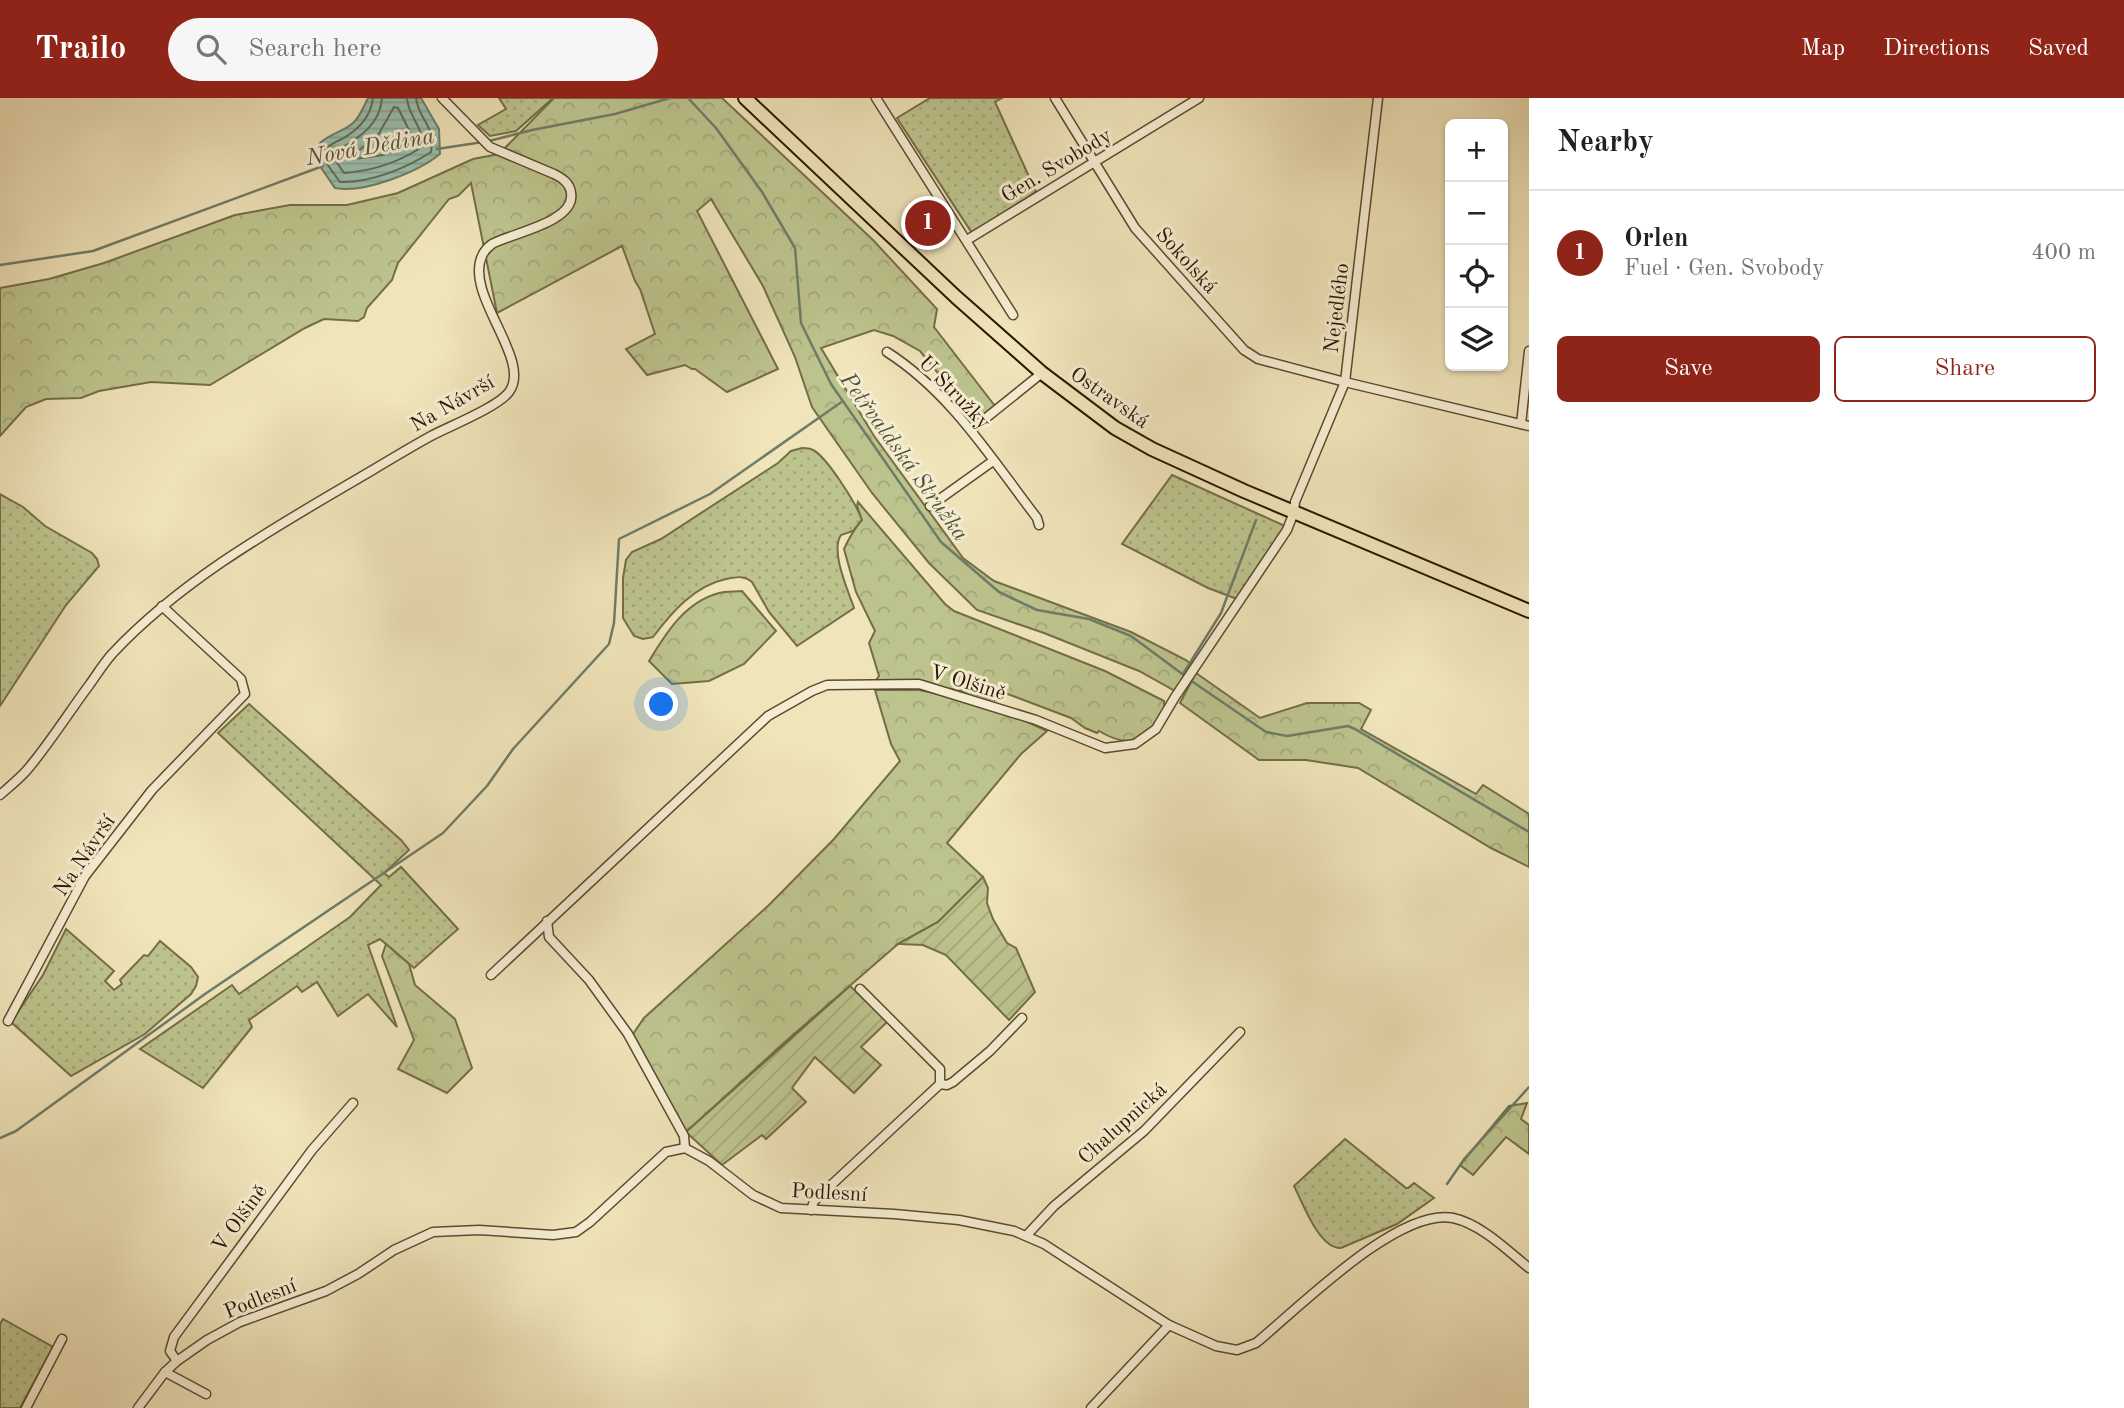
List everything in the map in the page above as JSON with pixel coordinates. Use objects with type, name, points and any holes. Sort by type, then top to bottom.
[{"type":"main road","name":"Ostravská","points":[[746,98],[956,297],[1042,373],[1115,428],[1152,449],[1294,512],[1529,611]]},
{"type":"street","name":"Na Návrší","points":[[0,795],[26,771],[111,656],[162,606],[248,546],[404,452],[488,407],[510,391],[514,377],[512,362],[484,294],[480,262],[483,253],[494,243],[566,211],[572,200],[571,189],[554,174],[490,147],[442,98]]},
{"type":"street","points":[[876,98],[1013,315]]},
{"type":"street","name":"Sokolská","points":[[1055,98],[1135,228],[1244,350],[1258,359],[1525,425]]},
{"type":"street","name":"Gen. Svobody","points":[[967,240],[1199,98]]},
{"type":"street","name":"Nejedlého","points":[[1294,512],[1295,502],[1345,382],[1378,98]]},
{"type":"street","points":[[1525,425],[1529,351]]},
{"type":"street","name":"U Stružky","points":[[887,352],[928,383],[971,430],[1037,518],[1039,525]]},
{"type":"street","points":[[971,430],[1042,373]]},
{"type":"street","name":"U Stružky","points":[[930,506],[993,461]]},
{"type":"street","name":"V Olšině","points":[[491,975],[768,716],[827,685],[919,684],[1036,720],[1105,748],[1135,744],[1156,729],[1287,530],[1294,512]]},
{"type":"street","name":"Na Návrší","points":[[8,1021],[85,876],[152,790],[245,694],[241,679],[162,606]]},
{"type":"street","points":[[547,921],[550,937],[589,980],[628,1034],[684,1136],[685,1148]]},
{"type":"street","points":[[811,1210],[814,1201],[940,1084],[940,1069],[860,989]]},
{"type":"street","points":[[940,1084],[953,1082],[990,1051],[1022,1018]]},
{"type":"street","name":"Chalupnická","points":[[1026,1236],[1054,1206],[1144,1131],[1240,1032]]},
{"type":"street","name":"V Olšině","points":[[177,1361],[170,1351],[174,1337],[312,1150],[353,1103]]},
{"type":"street","name":"Podlesní","points":[[138,1408],[165,1372],[177,1361],[206,1340],[240,1322],[326,1291],[394,1250],[433,1232],[479,1230],[553,1235],[576,1232],[666,1152],[685,1148],[709,1161],[753,1195],[781,1208],[959,1220],[1014,1231],[1044,1244],[1169,1325],[1216,1346],[1237,1350],[1256,1343],[1374,1245],[1411,1224],[1451,1217],[1473,1225],[1529,1268]]},
{"type":"street","points":[[1091,1408],[1169,1325]]},
{"type":"street","points":[[26,1408],[62,1339]]},
{"type":"street","points":[[165,1372],[206,1394]]},
{"type":"green space","points":[[499,98],[553,98],[516,131],[490,136],[478,125],[506,109]]},
{"type":"green space","points":[[554,98],[722,98],[873,240],[937,309],[934,327],[995,406],[977,421],[920,351],[893,336],[874,330],[821,348],[874,436],[963,558],[994,581],[1131,632],[1186,660],[1192,665],[1175,691],[1139,671],[977,610],[929,563],[872,493],[812,407],[795,357],[763,286],[711,199],[697,211],[778,369],[727,392],[685,365],[647,375],[626,349],[655,334],[622,246],[497,313],[471,183],[458,196],[449,199],[398,263],[392,280],[358,321],[324,319],[210,385],[151,382],[99,391],[81,398],[46,399],[26,407],[0,436],[0,288],[49,279],[104,263],[235,215],[290,205],[347,205],[398,193],[473,159],[499,154]]},
{"type":"green space","points":[[930,98],[1002,98],[995,102],[1036,192],[972,233],[897,118]]},
{"type":"green space","points":[[802,448],[813,450],[826,462],[848,493],[862,520],[853,531],[841,535],[838,542],[841,571],[854,608],[797,646],[769,612],[752,582],[743,577],[733,578],[714,582],[694,594],[653,637],[643,639],[634,636],[623,618],[623,578],[626,560],[632,552],[661,539],[778,463],[791,451]]},
{"type":"green space","points":[[1172,475],[1285,526],[1237,599],[1208,588],[1122,544]]},
{"type":"green space","points":[[0,494],[23,507],[45,526],[92,553],[99,566],[66,605],[0,706]]},
{"type":"green space","points":[[858,502],[945,604],[954,611],[1105,671],[1164,701],[1165,714],[1150,731],[1136,740],[1128,741],[1099,731],[1097,733],[1071,718],[1005,693],[1001,701],[940,687],[873,684],[879,676],[869,643],[875,631],[856,592],[844,549],[862,520]]},
{"type":"green space","points":[[742,591],[776,631],[744,664],[709,681],[672,684],[649,661],[678,620],[696,603],[719,593]]},
{"type":"green space","points":[[1196,673],[1260,718],[1307,703],[1359,703],[1371,710],[1361,729],[1476,794],[1483,785],[1529,814],[1529,867],[1491,848],[1358,768],[1306,760],[1259,760],[1180,703]]},
{"type":"green space","points":[[875,690],[919,690],[989,704],[1047,731],[1021,754],[947,843],[983,877],[938,922],[898,944],[686,1132],[633,1034],[644,1018],[769,905],[834,839],[900,761],[891,744]]},
{"type":"green space","points":[[249,704],[401,840],[409,850],[384,873],[389,877],[401,867],[458,929],[414,968],[380,939],[368,945],[397,1027],[368,994],[338,1016],[317,982],[302,992],[297,986],[249,1020],[252,1027],[203,1088],[140,1049],[232,985],[239,994],[350,917],[381,885],[218,733]]},
{"type":"green space","points":[[983,877],[988,888],[987,903],[993,919],[1007,943],[1016,948],[1035,992],[1009,1020],[946,955],[923,945],[898,944],[938,922]]},
{"type":"green space","points":[[66,929],[114,971],[105,981],[114,990],[122,984],[120,980],[144,955],[148,956],[160,941],[191,967],[198,977],[191,994],[145,1034],[71,1076],[11,1022],[43,975]]},
{"type":"green space","points":[[386,944],[409,964],[415,985],[455,1019],[472,1068],[447,1093],[398,1069],[414,1040],[382,956]]},
{"type":"green space","points":[[850,986],[888,1021],[861,1047],[881,1065],[854,1093],[815,1057],[792,1088],[806,1102],[766,1139],[762,1135],[722,1165],[686,1132]]},
{"type":"green space","points":[[1527,1103],[1521,1119],[1529,1125],[1529,1154],[1506,1137],[1473,1175],[1460,1165],[1509,1106]]},
{"type":"green space","points":[[1345,1139],[1406,1188],[1414,1183],[1434,1198],[1397,1224],[1341,1248],[1333,1246],[1319,1233],[1294,1186]]},
{"type":"green space","points":[[3,1319],[53,1347],[20,1408],[0,1408],[0,1324]]},
{"type":"water","points":[[368,98],[421,98],[439,129],[440,154],[418,168],[375,185],[335,188],[315,159],[315,152],[322,141],[355,121]]},
{"type":"waterway","name":"Nová Dědina","points":[[489,141],[615,114],[670,98]]},
{"type":"waterway","name":"Petřvaldská Stružka","points":[[688,98],[716,128],[762,192],[795,248],[801,323],[831,384],[941,542],[999,592],[1037,610],[1089,619],[1131,636],[1185,676]]},
{"type":"waterway","name":"Nová Dědina","points":[[437,149],[483,142]]},
{"type":"waterway","name":"Nová Dědina","points":[[0,265],[93,251],[323,166]]},
{"type":"waterway","points":[[0,1138],[16,1131],[205,994],[443,833],[487,786],[513,749],[609,644],[614,623],[619,539],[710,494],[843,401]]},
{"type":"waterway","points":[[1183,674],[1221,613],[1256,520]]},
{"type":"waterway","name":"Petřvaldská Stružka","points":[[1190,680],[1266,732],[1287,736],[1348,726],[1355,729],[1529,832]]},
{"type":"waterway","points":[[1447,1184],[1465,1158],[1529,1087]]},
{"type":"place","name":"Orlen","points":[[928,223]]}]
